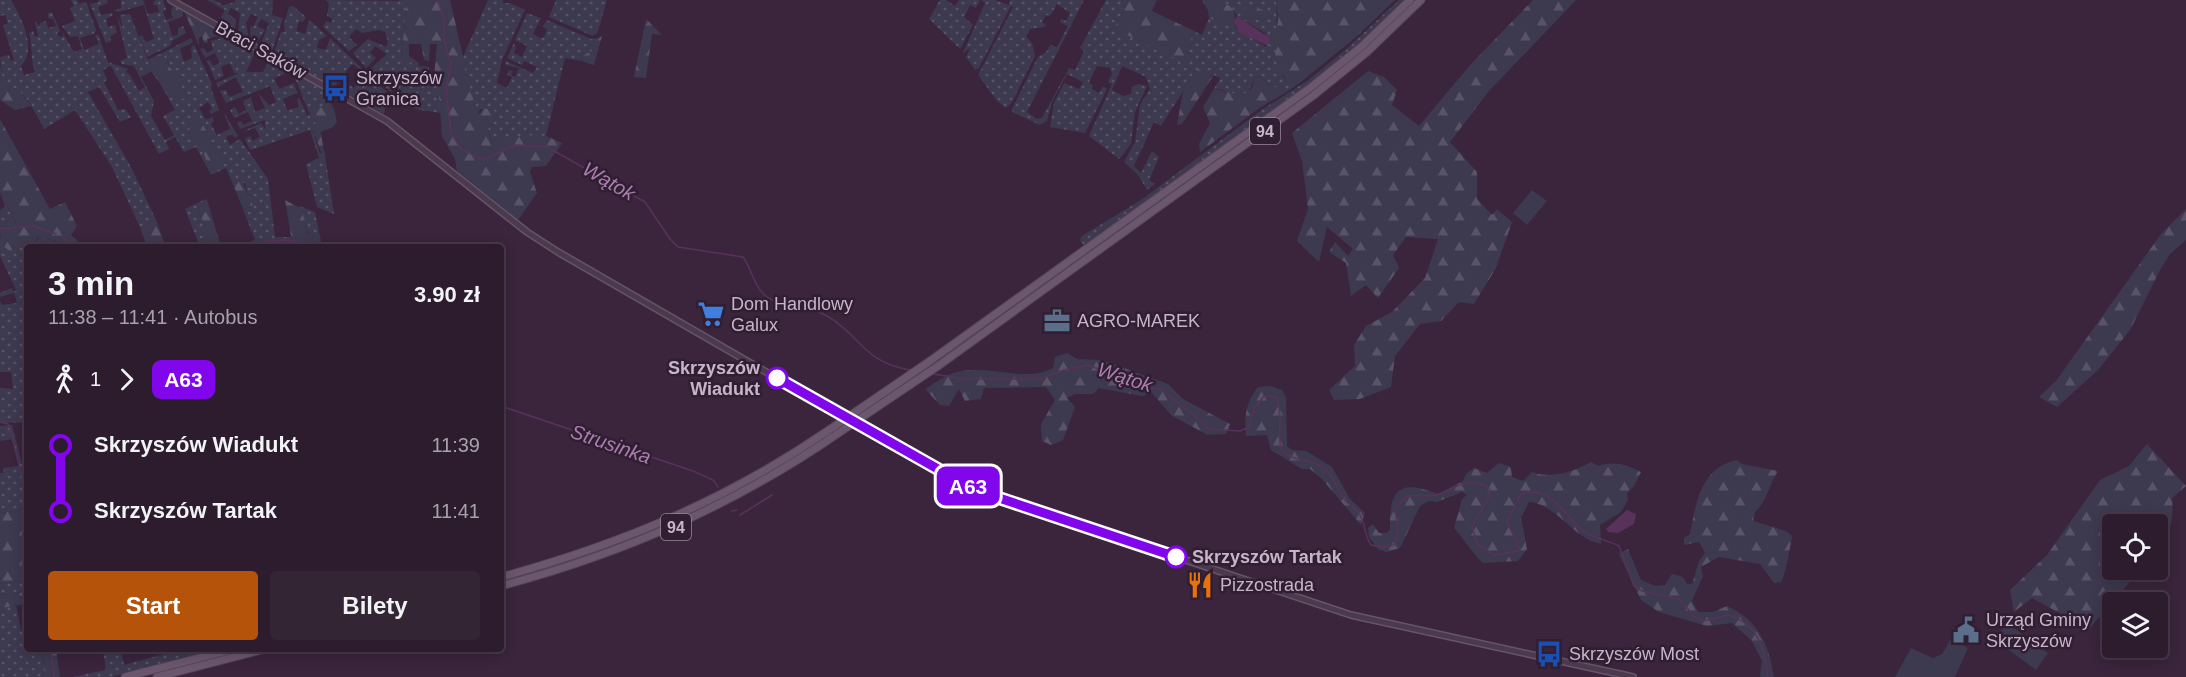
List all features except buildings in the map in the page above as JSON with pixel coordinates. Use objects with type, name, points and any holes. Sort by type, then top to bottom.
[{"type":"main road","name":"94","points":[[504,585],[602,556],[679,525],[755,486],[837,434],[938,366],[1079,260],[1098,242],[1341,65],[1410,0]]},
{"type":"main road","name":"94","points":[[504,576],[568,559],[677,518],[753,479],[1079,260],[1100,250],[1314,95],[1367,52],[1421,0]]},
{"type":"main road","points":[[125,677],[222,652]]},
{"type":"main road","points":[[157,677],[253,652]]},
{"type":"street","name":"Braci Saków","points":[[171,0],[387,121],[537,239],[943,474],[975,490],[1352,615],[1633,677]]},
{"type":"green space","points":[[0,0],[11,0],[23,24],[28,42],[26,59],[21,66],[24,75],[35,72],[29,33],[33,31],[35,37],[38,36],[36,20],[39,28],[40,23],[46,21],[48,28],[56,26],[53,19],[48,18],[48,13],[52,12],[60,31],[57,33],[58,36],[63,37],[63,33],[74,52],[82,49],[78,36],[70,37],[62,26],[75,21],[70,8],[74,6],[71,0],[77,0],[79,4],[85,2],[96,30],[95,33],[80,38],[84,50],[99,44],[95,35],[98,35],[108,62],[128,69],[126,72],[139,91],[145,87],[134,66],[122,64],[120,61],[127,58],[117,16],[123,30],[120,15],[130,14],[152,71],[141,77],[154,101],[151,116],[165,140],[174,135],[163,116],[175,110],[158,80],[171,87],[180,99],[188,99],[162,53],[191,38],[193,42],[180,49],[184,62],[192,58],[191,47],[194,45],[212,84],[211,88],[219,110],[211,114],[209,111],[212,109],[208,102],[199,108],[206,120],[212,117],[214,121],[211,124],[217,135],[230,129],[224,113],[238,136],[235,138],[232,134],[226,137],[230,145],[240,139],[268,179],[275,237],[292,237],[292,242],[304,244],[242,244],[255,240],[243,209],[251,207],[245,183],[232,182],[226,168],[211,175],[196,147],[184,152],[175,137],[166,142],[169,149],[159,154],[111,66],[103,70],[107,80],[104,82],[118,110],[125,109],[131,117],[120,122],[99,87],[88,92],[132,169],[156,220],[140,227],[112,167],[75,110],[44,129],[23,95],[3,85],[0,57],[9,55],[11,61],[14,60],[3,25],[8,23],[5,15],[0,16]],"holes":[[[198,117],[219,154],[212,169],[188,125]]]},
{"type":"green space","points":[[99,0],[107,0],[108,3],[98,7],[101,15],[112,13],[113,15],[106,19],[108,27],[115,25],[117,32],[110,37],[111,41],[106,43],[90,4],[99,2]]},
{"type":"green space","points":[[121,0],[143,0],[148,14],[159,12],[157,5],[153,5],[155,0],[163,0],[166,20],[173,18],[171,11],[173,7],[168,3],[183,11],[182,17],[168,22],[172,36],[178,35],[178,28],[183,26],[186,33],[172,41],[170,46],[147,57],[139,36],[142,35],[146,42],[154,39],[144,5],[114,11],[121,8]]},
{"type":"green space","points":[[207,0],[214,0],[223,5],[235,2],[235,0],[273,0],[272,15],[283,18],[272,51],[260,46],[269,23],[261,19],[257,26],[265,30],[256,44],[251,41],[250,26],[253,27],[258,17],[251,14],[246,23],[249,40],[238,34],[240,13],[231,8],[228,14],[236,19],[235,32],[218,23],[225,10]]},
{"type":"green space","points":[[326,0],[407,1],[401,57],[418,66],[429,67],[428,76],[434,77],[438,82],[441,113],[419,110],[391,98],[393,95],[397,97],[402,91],[395,87],[391,92],[368,71],[387,54],[375,46],[370,53],[376,58],[366,68],[353,53],[368,39],[386,47],[388,42],[385,32],[379,30],[362,33],[356,29],[349,37],[357,45],[349,51],[323,27],[326,21],[331,23],[333,19],[327,16],[329,3]]},
{"type":"green space","points":[[397,0],[450,0],[477,116],[484,108],[495,111],[497,117],[488,129],[491,141],[534,135],[546,136],[562,143],[546,166],[532,167],[530,172],[537,193],[518,220],[457,171],[455,159],[442,136],[438,83],[434,77],[437,44],[430,44],[429,61],[424,60],[421,44],[409,44],[409,56],[419,63],[418,66],[401,58],[407,2]]},
{"type":"green space","points":[[488,0],[503,0],[503,3],[510,3],[525,10],[502,60],[497,83],[507,88],[512,77],[507,75],[509,70],[513,71],[511,75],[515,77],[519,68],[505,65],[506,61],[533,73],[537,67],[524,61],[522,65],[507,58],[514,43],[516,47],[514,53],[522,57],[527,46],[515,40],[527,13],[541,18],[533,34],[540,38],[544,37],[547,30],[543,26],[547,20],[591,39],[599,38],[594,50],[582,56],[581,61],[565,58],[546,136],[491,141],[488,129],[497,117],[490,109],[480,109],[477,117],[462,59]]},
{"type":"green space","points":[[556,0],[607,0],[598,31],[593,36],[549,17]]},
{"type":"green space","points":[[940,0],[946,0],[955,6],[959,0],[980,0],[976,8],[970,5],[964,17],[973,25],[960,49],[929,19]]},
{"type":"green space","points":[[981,0],[995,0],[1009,5],[1010,0],[1084,0],[1027,112],[1037,119],[1042,118],[1069,68],[1075,70],[1084,51],[1080,48],[1106,0],[1128,0],[1114,29],[1185,62],[1194,31],[1202,35],[1209,18],[1236,28],[1266,47],[1265,33],[1237,16],[1232,8],[1212,1],[1207,9],[1202,0],[1276,0],[1277,47],[1280,66],[1284,78],[1297,85],[1285,93],[1259,77],[1255,78],[1248,92],[1239,95],[1214,89],[1220,78],[1214,75],[1212,78],[1211,75],[1197,69],[1161,126],[1154,122],[1134,166],[1141,173],[1152,151],[1159,157],[1149,180],[1155,184],[1147,190],[1138,175],[1124,162],[1135,142],[1140,105],[1150,89],[1146,77],[1122,66],[1112,90],[1123,96],[1131,94],[1132,87],[1138,84],[1147,86],[1135,112],[1131,144],[1119,159],[1089,136],[1112,84],[1108,82],[1112,74],[1110,68],[1097,66],[1089,82],[1093,86],[1092,89],[1099,93],[1103,86],[1107,89],[1085,133],[1050,127],[1054,103],[1064,83],[1079,89],[1083,82],[1067,74],[1052,102],[1047,121],[1040,125],[1012,112],[1038,57],[1047,51],[1050,45],[1057,47],[1068,26],[1060,22],[1061,19],[1066,21],[1070,13],[1057,4],[1050,16],[1046,15],[1042,22],[1046,25],[1044,27],[1030,29],[1026,37],[1032,43],[1035,56],[1012,102],[1006,108],[997,101],[978,75],[1013,7],[1011,6],[979,68],[975,70],[966,57],[971,47],[963,53],[985,3]]},
{"type":"green space","points":[[1128,0],[1157,0],[1152,11],[1194,31],[1185,63],[1114,29]]},
{"type":"green space","points":[[1276,0],[1395,0],[1355,38],[1297,85],[1286,79],[1276,58],[1274,35],[1278,19]]},
{"type":"green space","points":[[1399,0],[1404,0],[1361,41],[1302,89],[1084,246],[1080,240],[1082,236],[1141,200],[1263,109],[1307,81],[1344,51]]},
{"type":"green space","points":[[1533,0],[1576,0],[1489,91],[1450,142],[1477,172],[1477,199],[1492,215],[1497,209],[1512,222],[1496,268],[1474,304],[1459,302],[1441,321],[1420,324],[1395,356],[1391,387],[1360,399],[1334,400],[1329,390],[1355,366],[1354,345],[1366,326],[1392,312],[1425,278],[1438,239],[1406,237],[1393,255],[1399,268],[1378,298],[1366,285],[1351,296],[1346,263],[1329,252],[1335,242],[1348,256],[1353,249],[1327,227],[1319,262],[1297,241],[1308,209],[1302,161],[1292,133],[1368,71],[1384,77],[1397,90],[1392,105],[1419,126],[1471,64]]},
{"type":"green space","points":[[1212,1],[1226,4],[1233,9],[1236,29],[1209,18],[1207,4]]},
{"type":"green space","points":[[1250,5],[1265,11],[1268,20],[1264,22],[1247,16],[1243,9]]},
{"type":"green space","points":[[293,6],[306,17],[303,22],[299,21],[296,31],[305,34],[309,21],[312,22],[327,36],[319,40],[317,48],[326,50],[330,38],[388,93],[384,114],[340,90],[345,83],[354,88],[364,72],[352,64],[334,87],[274,53],[281,32],[285,32],[284,24],[289,7]]},
{"type":"green space","points":[[186,10],[256,50],[246,72],[263,72],[270,58],[290,72],[274,78],[279,89],[294,83],[297,93],[283,99],[287,110],[299,107],[297,100],[299,97],[307,115],[316,123],[313,131],[320,154],[324,154],[324,149],[334,214],[317,207],[306,164],[319,158],[310,130],[250,150],[245,139],[250,136],[253,141],[260,137],[255,128],[242,132],[261,123],[265,129],[265,120],[240,129],[237,123],[241,121],[243,125],[252,121],[248,112],[234,118],[230,110],[235,107],[239,114],[246,110],[243,101],[251,97],[255,112],[265,108],[258,93],[269,105],[276,102],[270,86],[226,103],[220,91],[226,90],[229,97],[243,92],[236,77],[218,87],[216,83],[239,73],[234,73],[230,63],[221,67],[224,76],[215,80],[207,61],[210,60],[213,66],[220,63],[215,53],[205,58],[200,49],[204,48],[207,53],[213,50],[211,41],[229,36],[185,14]]},
{"type":"green space","points":[[185,13],[229,37],[220,39],[218,36],[207,39],[208,43],[204,43],[202,36],[199,38],[199,46]]},
{"type":"green space","points":[[646,19],[662,35],[652,34],[646,78],[634,77]]},
{"type":"green space","points":[[602,36],[594,65],[581,61],[582,56],[594,50]]},
{"type":"green space","points":[[162,53],[188,99],[180,99],[152,73],[147,60]]},
{"type":"green space","points":[[0,66],[5,85],[18,89],[31,106],[15,110],[0,100]]},
{"type":"green space","points":[[1197,69],[1206,70],[1212,78],[1182,124],[1177,125],[1183,91]]},
{"type":"green space","points":[[298,76],[321,86],[334,109],[330,105],[309,113],[295,78]]},
{"type":"green space","points":[[1259,77],[1285,93],[1261,107],[1200,152],[1199,144],[1210,123],[1203,107],[1214,89],[1243,95],[1252,88],[1255,78]]},
{"type":"green space","points":[[328,104],[334,109],[337,122],[333,127],[321,132],[324,154],[322,155],[313,130],[316,123],[311,120],[309,113]]},
{"type":"green space","points":[[198,116],[224,163],[212,169],[187,125]]},
{"type":"green space","points":[[0,119],[50,209],[65,202],[77,226],[71,235],[82,244],[62,244],[39,235],[34,244],[24,244],[24,246],[12,251],[8,249],[3,244],[0,226],[16,223],[0,192]]},
{"type":"green space","points":[[242,181],[253,206],[243,209],[232,182]]},
{"type":"green space","points":[[1532,190],[1547,201],[1527,225],[1513,213]]},
{"type":"green space","points":[[0,192],[16,224],[0,226],[0,210],[5,207]]},
{"type":"green space","points":[[206,199],[208,203],[197,206],[211,244],[199,244],[185,209]]},
{"type":"green space","points":[[285,200],[302,209],[307,234],[321,244],[292,242]]},
{"type":"green space","points":[[208,203],[220,244],[211,244],[197,206]]},
{"type":"green space","points":[[299,206],[315,212],[321,242],[309,238]]},
{"type":"green space","points":[[2186,209],[2186,240],[2170,254],[2160,270],[2130,330],[2098,370],[2057,407],[2039,397],[2056,381],[2161,234]]},
{"type":"green space","points":[[156,220],[165,244],[146,244],[140,227]]},
{"type":"green space","points":[[39,235],[60,244],[36,244]]},
{"type":"green space","points":[[0,238],[19,247],[24,246],[24,422],[0,423],[0,388],[13,389],[11,372],[0,372],[0,301],[2,305],[17,303],[14,293],[0,297],[0,293],[12,288],[14,292],[16,290],[0,256]]},
{"type":"green space","points":[[1067,353],[1077,359],[1102,360],[1168,384],[1183,399],[1230,424],[1226,434],[1208,435],[1172,416],[1152,393],[1142,396],[1099,388],[1093,394],[1075,394],[1067,398],[1075,407],[1063,440],[1051,445],[1042,441],[1041,424],[1055,400],[1046,387],[984,388],[981,399],[965,401],[959,389],[949,406],[940,405],[925,389],[950,374],[966,370],[1017,374],[1042,372],[1053,368],[1055,357]]},
{"type":"green space","points":[[1271,386],[1282,390],[1286,398],[1287,446],[1292,450],[1306,451],[1332,467],[1350,499],[1365,513],[1361,525],[1322,479],[1310,469],[1302,469],[1271,450],[1267,435],[1246,436],[1245,422],[1251,398],[1258,387]]},
{"type":"green space","points":[[12,425],[24,472],[24,509],[0,513],[0,473],[4,473],[3,468],[19,466],[13,439],[0,441],[0,426]]},
{"type":"green space","points":[[2147,444],[2186,486],[2172,498],[2168,532],[2168,514],[2102,514],[2102,580],[2131,580],[2121,592],[2102,592],[2102,614],[2089,629],[2032,598],[2014,612],[2010,590],[2047,555],[2100,480],[2129,466]]},
{"type":"green space","points":[[1737,460],[1742,464],[1778,471],[1755,512],[1753,521],[1786,531],[1792,536],[1784,574],[1781,582],[1774,583],[1760,564],[1719,557],[1701,567],[1703,576],[1692,600],[1698,612],[1713,612],[1727,606],[1747,618],[1765,644],[1774,677],[1760,677],[1762,661],[1752,641],[1732,623],[1707,626],[1659,612],[1641,600],[1619,554],[1628,549],[1641,580],[1655,586],[1665,585],[1672,574],[1683,577],[1687,584],[1692,584],[1699,561],[1705,553],[1699,542],[1684,545],[1684,538],[1690,534],[1698,499],[1702,488],[1715,470]]},
{"type":"green space","points":[[1591,462],[1598,466],[1620,464],[1641,472],[1634,486],[1627,493],[1628,500],[1621,512],[1600,525],[1601,544],[1582,536],[1548,509],[1529,502],[1521,518],[1527,549],[1518,561],[1483,563],[1454,528],[1462,499],[1467,495],[1462,492],[1437,502],[1429,501],[1420,506],[1400,548],[1386,552],[1378,549],[1369,537],[1368,528],[1373,524],[1379,533],[1386,533],[1390,530],[1391,505],[1394,497],[1405,488],[1424,489],[1438,494],[1463,481],[1466,474],[1474,468],[1487,473],[1499,463],[1511,467],[1512,477],[1523,481],[1532,472],[1555,475],[1577,469]]},
{"type":"green space","points":[[24,509],[24,580],[0,584],[0,513]]},
{"type":"green space","points":[[24,580],[24,592],[0,595],[0,584]]},
{"type":"green space","points":[[24,592],[24,604],[0,608],[0,595]]},
{"type":"green space","points":[[16,605],[21,630],[24,630],[24,652],[43,652],[44,672],[41,677],[0,677],[0,608]]},
{"type":"green space","points":[[2007,623],[2048,653],[2036,670],[1995,640]]},
{"type":"green space","points":[[1951,639],[1968,648],[1955,677],[1895,677],[1911,648],[1933,658],[1942,654]]},
{"type":"green space","points":[[43,652],[56,652],[60,677],[41,677],[44,672]]},
{"type":"green space","points":[[103,652],[121,652],[124,665],[172,652],[206,652],[111,677],[72,677],[106,670]]},
{"type":"shaded area","points":[[1237,16],[1270,38],[1268,46],[1239,32],[1234,21]]},
{"type":"shaded area","points":[[1627,510],[1636,514],[1634,524],[1618,533],[1608,532],[1606,529]]},
{"type":"waterway","name":"Wątok","points":[[438,0],[444,20],[444,39],[451,65],[446,89],[451,133],[461,149],[483,160],[516,145],[547,147],[645,202],[678,247],[743,257],[759,288],[766,296],[778,302],[820,312],[839,324],[872,355],[894,366],[910,370]]},
{"type":"waterway","name":"Strusinka","points":[[0,229],[34,226],[56,234]]},
{"type":"waterway","name":"Strusinka","points":[[62,237],[72,244]]},
{"type":"waterway","name":"Strusinka","points":[[255,244],[281,240],[314,244]]},
{"type":"waterway","name":"Wątok","points":[[933,374],[965,379],[1040,379],[1064,370],[1089,365],[1129,383],[1161,389],[1209,429],[1240,431],[1249,427],[1254,409],[1264,396],[1276,397],[1282,450],[1292,457],[1315,463],[1327,471],[1344,499],[1360,515],[1371,545],[1384,547],[1392,546],[1396,542],[1398,535],[1396,507],[1407,496],[1436,495],[1459,485],[1477,483],[1486,485],[1490,490],[1489,497],[1472,527],[1478,545],[1495,555],[1518,551],[1519,548],[1507,522],[1521,494],[1541,493],[1556,503],[1585,532],[1619,546],[1634,586],[1642,591],[1679,599],[1694,616],[1703,621],[1728,615],[1746,624],[1753,631],[1762,648],[1768,677]]},
{"type":"waterway","name":"Strusinka","points":[[504,407],[693,471],[713,480],[718,487]]},
{"type":"waterway","points":[[0,422],[8,424]]},
{"type":"waterway","points":[[9,425],[24,485]]},
{"type":"waterway","name":"Strusinka","points":[[740,515],[772,495]]},
{"type":"waterway","name":"Strusinka","points":[[732,511],[737,510]]},
{"type":"waterway","points":[[51,652],[54,677]]},
{"type":"bus line","name":"A63","points":[[777,378],[943,474],[975,490],[1176,557]]},
{"type":"place","name":"Skrzyszów Granica","points":[[336,88]]},
{"type":"place","name":"Dom Handlowy Galux","points":[[711,314]]},
{"type":"place","name":"AGRO-MAREK","points":[[1057,321]]},
{"type":"place","name":"Skrzyszów Wiadukt","points":[[777,378]]},
{"type":"place","name":"Skrzyszów Tartak","points":[[1176,557]]},
{"type":"place","name":"Pizzostrada","points":[[1200,585]]},
{"type":"place","name":"Urząd Gminy Skrzyszów","points":[[1966,630]]},
{"type":"place","name":"Skrzyszów Most","points":[[1549,654]]}]
